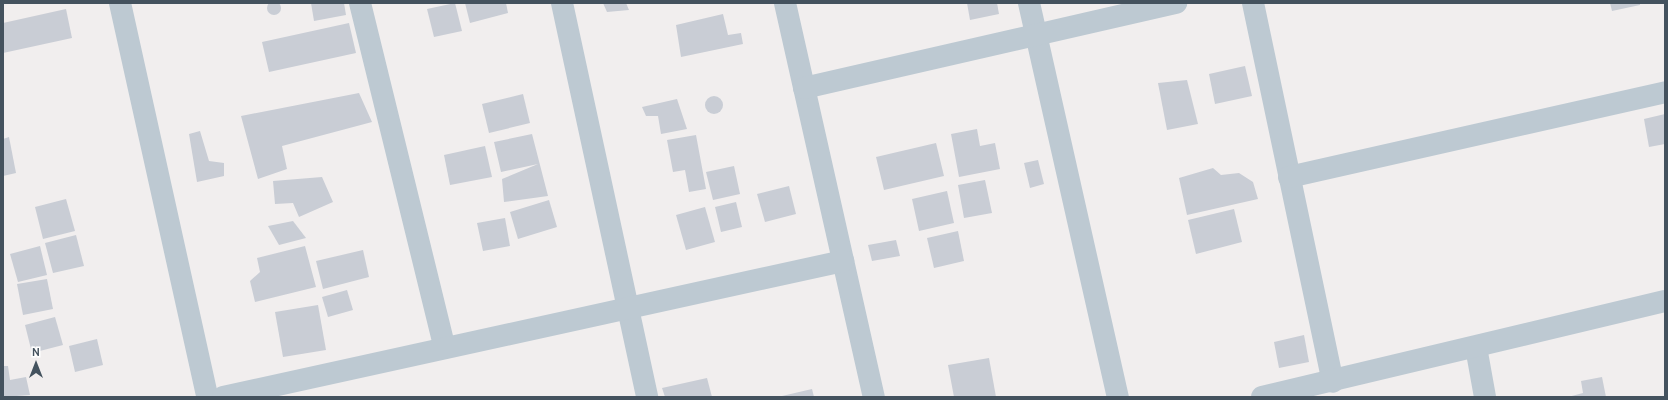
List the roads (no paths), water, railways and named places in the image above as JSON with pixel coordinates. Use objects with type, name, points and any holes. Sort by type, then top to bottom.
[{"type":"street","points":[[120,3],[208,397]]},
{"type":"street","points":[[360,3],[445,348]]},
{"type":"street","points":[[562,3],[647,397]]},
{"type":"street","points":[[785,3],[874,397]]},
{"type":"street","points":[[1029,3],[1118,397]]},
{"type":"street","points":[[804,88],[1176,3]]},
{"type":"street","points":[[1253,3],[1333,382]]},
{"type":"street","points":[[1289,176],[1665,92]]},
{"type":"street","points":[[222,397],[843,262]]},
{"type":"street","points":[[1262,397],[1333,382],[1665,301]]},
{"type":"street","points":[[1476,347],[1485,397]]}]
